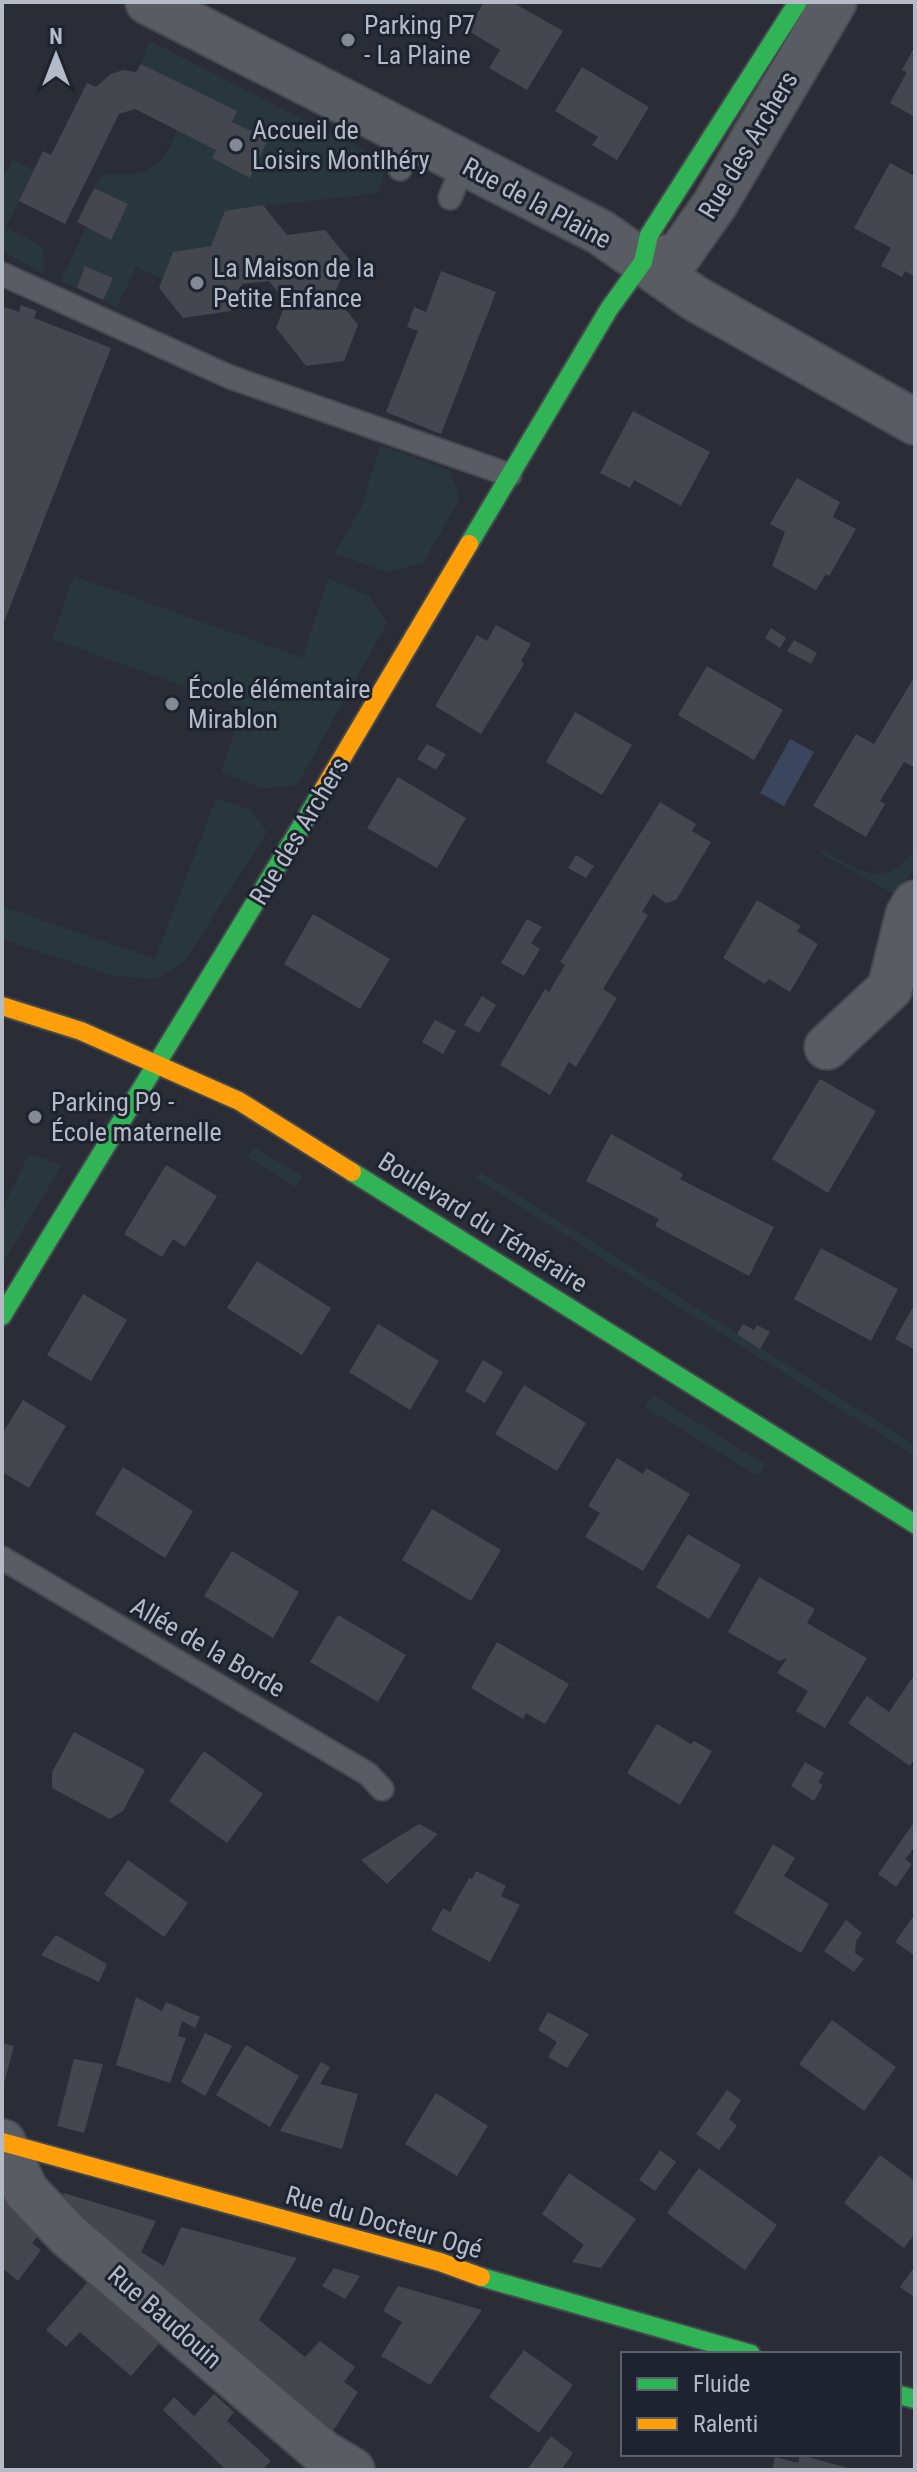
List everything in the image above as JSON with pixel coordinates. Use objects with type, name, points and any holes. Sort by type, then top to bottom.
[{"type":"main road","name":"Rue des Archers","points":[[2,1316],[156,1062],[187,1019],[609,309],[643,262],[649,235],[798,2]]},
{"type":"main road","name":"Boulevard du Téméraire","points":[[2,1006],[81,1031],[239,1101],[915,1524]]},
{"type":"main road","name":"Rue du Docteur Ogé","points":[[2,2142],[426,2258],[497,2283],[744,2352]]},
{"type":"street","name":"Rue de la Plaine","points":[[148,2],[457,181],[600,232],[738,324],[915,422]]},
{"type":"street","name":"Rue des Archers","points":[[643,262],[679,255],[715,204],[834,2]]},
{"type":"street","points":[[827,1047],[890,988],[908,915],[915,903]]},
{"type":"street","name":"Rue Baudouin","points":[[2,2142],[26,2191],[68,2235],[322,2452],[352,2470]]},
{"type":"lane","points":[[2,274],[230,377],[510,475]]},
{"type":"lane","name":"Allée de la Borde","points":[[2,1558],[345,1760],[368,1774],[382,1789]]},
{"type":"shaded area","points":[[150,41],[388,163],[378,193],[225,211],[211,246],[163,279],[136,267],[117,307],[103,300],[112,278],[86,267],[77,288],[61,281],[86,227],[111,239],[128,205],[94,188],[103,174],[130,174],[150,168],[165,154],[177,130],[216,150],[212,158],[250,177],[268,140],[232,122],[236,111],[141,64]]},
{"type":"shaded area","points":[[13,160],[34,170],[6,227],[43,247],[45,274],[2,251],[2,179]]},
{"type":"shaded area","points":[[380,445],[450,470],[460,498],[423,563],[385,572],[335,553],[362,506]]},
{"type":"shaded area","points":[[74,576],[303,658],[328,578],[369,596],[387,623],[297,785],[262,788],[221,772],[243,707],[52,639]]},
{"type":"shaded area","points":[[216,799],[250,809],[267,832],[185,961],[156,979],[111,975],[2,939],[2,906],[155,959]]},
{"type":"shaded area","points":[[915,848],[915,866],[897,896],[821,853],[822,850],[871,873],[883,873],[894,870]]},
{"type":"shaded area","points":[[254,1147],[302,1176],[296,1187],[247,1157]]},
{"type":"shaded area","points":[[29,1154],[60,1164],[2,1264],[2,1210]]},
{"type":"shaded area","points":[[481,1172],[915,1445],[915,1456],[475,1178]]},
{"type":"shaded area","points":[[653,1395],[765,1464],[758,1476],[645,1407]]},
{"type":"water","points":[[790,739],[814,752],[784,806],[760,793]]},
{"type":"building","points":[[484,2],[512,2],[563,31],[527,90],[489,68],[500,50],[467,30]]},
{"type":"building","points":[[915,46],[915,117],[890,103],[907,72],[902,70]]},
{"type":"building","name":"Accueil de Loisirs Montlhéry","points":[[141,64],[237,111],[232,122],[268,139],[250,178],[212,158],[216,150],[135,109],[119,114],[65,224],[19,201],[43,151],[51,155],[87,83],[96,87],[111,74],[123,70],[136,72]]},
{"type":"building","points":[[582,67],[649,107],[617,160],[592,145],[598,137],[555,111]]},
{"type":"building","points":[[890,163],[915,176],[915,277],[905,271],[902,277],[881,266],[891,248],[854,228]]},
{"type":"building","points":[[94,188],[128,204],[111,240],[77,222]]},
{"type":"building","name":"La Maison de la Petite Enfance","points":[[263,205],[287,235],[325,230],[349,259],[334,295],[358,325],[344,361],[306,366],[276,328],[286,302],[269,281],[242,284],[231,311],[183,318],[159,288],[173,252],[211,246],[225,211]]},
{"type":"building","points":[[85,266],[113,278],[103,300],[77,288]]},
{"type":"building","points":[[441,271],[496,292],[441,434],[386,412],[418,331],[407,327],[414,307],[426,312]]},
{"type":"building","points":[[21,305],[37,311],[34,318],[111,348],[2,627],[2,315],[5,307],[19,312]]},
{"type":"building","points":[[633,411],[710,452],[681,506],[634,480],[630,488],[600,473]]},
{"type":"building","points":[[797,478],[840,502],[833,517],[856,529],[829,576],[826,574],[816,590],[772,566],[785,532],[770,524]]},
{"type":"building","points":[[496,625],[531,644],[521,661],[524,664],[481,734],[435,706],[477,635],[487,641]]},
{"type":"building","points":[[771,628],[786,638],[780,648],[765,638]]},
{"type":"building","points":[[794,640],[817,653],[811,664],[787,651]]},
{"type":"building","points":[[707,666],[783,710],[754,760],[678,715]]},
{"type":"building","points":[[915,676],[915,768],[904,762],[880,801],[885,804],[866,837],[813,806],[856,734],[874,744]]},
{"type":"building","points":[[575,712],[632,745],[602,795],[546,762]]},
{"type":"building","points":[[427,744],[446,754],[436,770],[417,759]]},
{"type":"building","points":[[398,777],[466,818],[437,868],[367,828]]},
{"type":"building","points":[[660,802],[696,824],[692,831],[711,842],[676,900],[666,903],[653,894],[642,912],[648,915],[603,989],[617,998],[576,1067],[569,1062],[550,1095],[500,1065],[545,989],[549,992],[565,965],[560,962]]},
{"type":"building","points":[[576,855],[594,866],[586,878],[568,868]]},
{"type":"building","points":[[757,900],[801,926],[797,931],[818,944],[790,992],[769,979],[765,984],[723,958]]},
{"type":"building","points":[[313,914],[390,959],[360,1009],[284,964]]},
{"type":"building","points":[[527,919],[542,927],[531,943],[540,949],[524,976],[501,963]]},
{"type":"building","points":[[482,996],[496,1005],[479,1033],[464,1025]]},
{"type":"building","points":[[435,1020],[456,1031],[443,1054],[422,1042]]},
{"type":"building","points":[[820,1079],[876,1111],[828,1193],[772,1159]]},
{"type":"building","points":[[611,1134],[683,1174],[680,1179],[774,1227],[749,1276],[655,1226],[659,1219],[586,1181]]},
{"type":"building","points":[[166,1165],[217,1196],[185,1247],[173,1239],[162,1257],[124,1234]]},
{"type":"building","points":[[821,1248],[898,1289],[871,1341],[794,1299]]},
{"type":"building","points":[[257,1261],[331,1308],[302,1355],[227,1308]]},
{"type":"building","points":[[83,1294],[127,1320],[91,1381],[47,1355]]},
{"type":"building","points":[[915,1303],[915,1350],[895,1339]]},
{"type":"building","points":[[378,1324],[439,1361],[410,1410],[349,1372]]},
{"type":"building","points":[[743,1324],[754,1330],[757,1325],[770,1332],[760,1349],[737,1334]]},
{"type":"building","points":[[483,1360],[503,1372],[485,1403],[465,1391]]},
{"type":"building","points":[[524,1385],[586,1423],[557,1471],[495,1434]]},
{"type":"building","points":[[23,1400],[66,1426],[29,1488],[2,1472],[2,1434]]},
{"type":"building","points":[[617,1458],[643,1474],[646,1468],[690,1494],[643,1571],[585,1537],[600,1513],[588,1506]]},
{"type":"building","points":[[123,1467],[193,1511],[165,1558],[95,1514]]},
{"type":"building","points":[[432,1509],[501,1550],[471,1601],[402,1560]]},
{"type":"building","points":[[688,1534],[741,1565],[709,1619],[656,1587]]},
{"type":"building","points":[[232,1551],[299,1592],[273,1638],[204,1596]]},
{"type":"building","points":[[759,1577],[815,1609],[807,1623],[867,1658],[825,1728],[796,1711],[808,1691],[777,1673],[787,1658],[779,1661],[728,1632]]},
{"type":"building","points":[[338,1615],[406,1655],[378,1702],[310,1662]]},
{"type":"building","points":[[497,1642],[569,1684],[545,1724],[526,1713],[523,1719],[471,1688]]},
{"type":"building","points":[[915,1674],[915,1758],[910,1766],[848,1723],[867,1696],[889,1712]]},
{"type":"building","points":[[657,1724],[691,1744],[694,1741],[712,1751],[680,1805],[627,1773]]},
{"type":"building","points":[[74,1732],[145,1770],[123,1811],[110,1819],[52,1788],[52,1772]]},
{"type":"building","points":[[204,1751],[263,1794],[227,1843],[169,1801]]},
{"type":"building","points":[[805,1762],[824,1773],[818,1782],[823,1785],[814,1801],[791,1786]]},
{"type":"building","points":[[915,1821],[915,1847],[905,1859],[912,1864],[896,1887],[878,1874]]},
{"type":"building","points":[[419,1824],[438,1834],[387,1884],[361,1860]]},
{"type":"building","points":[[773,1844],[795,1858],[784,1876],[829,1904],[801,1953],[734,1913]]},
{"type":"building","points":[[128,1860],[188,1903],[164,1937],[104,1894]]},
{"type":"building","points":[[476,1871],[506,1886],[501,1896],[520,1905],[490,1962],[431,1930],[443,1908],[450,1912]]},
{"type":"building","points":[[915,1914],[915,1956],[895,1942]]},
{"type":"building","points":[[846,1920],[862,1933],[856,1941],[855,1953],[864,1959],[854,1972],[824,1951]]},
{"type":"building","points":[[56,1935],[107,1964],[99,1982],[41,1955]]},
{"type":"building","points":[[136,1997],[162,2011],[166,2002],[200,2017],[195,2028],[182,2021],[178,2036],[186,2038],[170,2083],[116,2065]]},
{"type":"building","points":[[548,2012],[589,2034],[567,2068],[548,2057],[557,2042],[538,2030]]},
{"type":"building","points":[[832,2020],[896,2067],[864,2111],[799,2064]]},
{"type":"building","points":[[205,2033],[232,2046],[205,2096],[181,2082]]},
{"type":"building","points":[[2,2043],[14,2046],[3,2087],[2,2086]]},
{"type":"building","points":[[246,2045],[299,2076],[270,2127],[216,2095]]},
{"type":"building","points":[[74,2059],[103,2064],[84,2133],[57,2126]]},
{"type":"building","points":[[321,2062],[330,2067],[320,2084],[358,2094],[342,2149],[280,2131]]},
{"type":"building","points":[[727,2090],[741,2100],[729,2119],[737,2126],[719,2150],[696,2134]]},
{"type":"building","points":[[436,2093],[488,2126],[457,2176],[405,2144]]},
{"type":"building","points":[[660,2150],[676,2162],[655,2191],[639,2180]]},
{"type":"building","points":[[880,2155],[915,2181],[915,2234],[904,2248],[844,2203]]},
{"type":"building","points":[[699,2168],[777,2225],[745,2270],[667,2213]]},
{"type":"building","points":[[569,2173],[636,2219],[601,2268],[572,2262],[584,2245],[542,2214]]},
{"type":"building","points":[[64,2193],[156,2221],[141,2252],[164,2266],[181,2227],[297,2258],[259,2320],[305,2357],[320,2341],[355,2367],[344,2382],[358,2392],[329,2437],[56,2205]]},
{"type":"building","points":[[2,2199],[41,2232],[32,2243],[41,2250],[18,2281],[2,2268]]},
{"type":"building","points":[[915,2266],[915,2298],[900,2287]]},
{"type":"building","points":[[334,2268],[360,2276],[345,2299],[322,2286]]},
{"type":"building","points":[[92,2277],[163,2339],[131,2376],[80,2332],[66,2347],[46,2330]]},
{"type":"building","points":[[398,2286],[482,2310],[430,2385],[381,2356],[402,2322],[383,2311]]},
{"type":"building","points":[[524,2350],[573,2385],[539,2433],[489,2397]]},
{"type":"building","points":[[214,2394],[234,2412],[227,2421],[271,2461],[262,2470],[226,2470],[163,2410],[174,2397],[194,2416]]},
{"type":"building","points":[[551,2436],[573,2453],[561,2470],[527,2470]]},
{"type":"building","points":[[800,2456],[804,2456],[852,2470],[772,2470],[775,2457],[798,2463]]},
{"type":"traffic: fast","points":[[469,544],[609,309],[643,262],[649,235],[798,2]]},
{"type":"traffic: fast","points":[[2,1316],[323,790]]},
{"type":"traffic: fast","points":[[352,1172],[915,1524]]},
{"type":"traffic: fast","points":[[481,2277],[744,2352]]},
{"type":"traffic: fast","points":[[901,2396],[915,2399]]},
{"type":"traffic: slow","points":[[323,790],[469,544]]},
{"type":"traffic: slow","points":[[2,1006],[81,1031],[239,1101],[352,1172]]},
{"type":"traffic: slow","points":[[2,2142],[440,2262],[481,2277]]},
{"type":"place","name":"Parking P7 - La Plaine","points":[[348,40]]},
{"type":"place","name":"Accueil de Loisirs Montlhéry","points":[[236,145]]},
{"type":"place","name":"La Maison de la Petite Enfance","points":[[197,283]]},
{"type":"place","name":"École élémentaire Mirablon","points":[[172,704]]},
{"type":"place","name":"Parking P9 - École maternelle","points":[[35,1117]]}]
